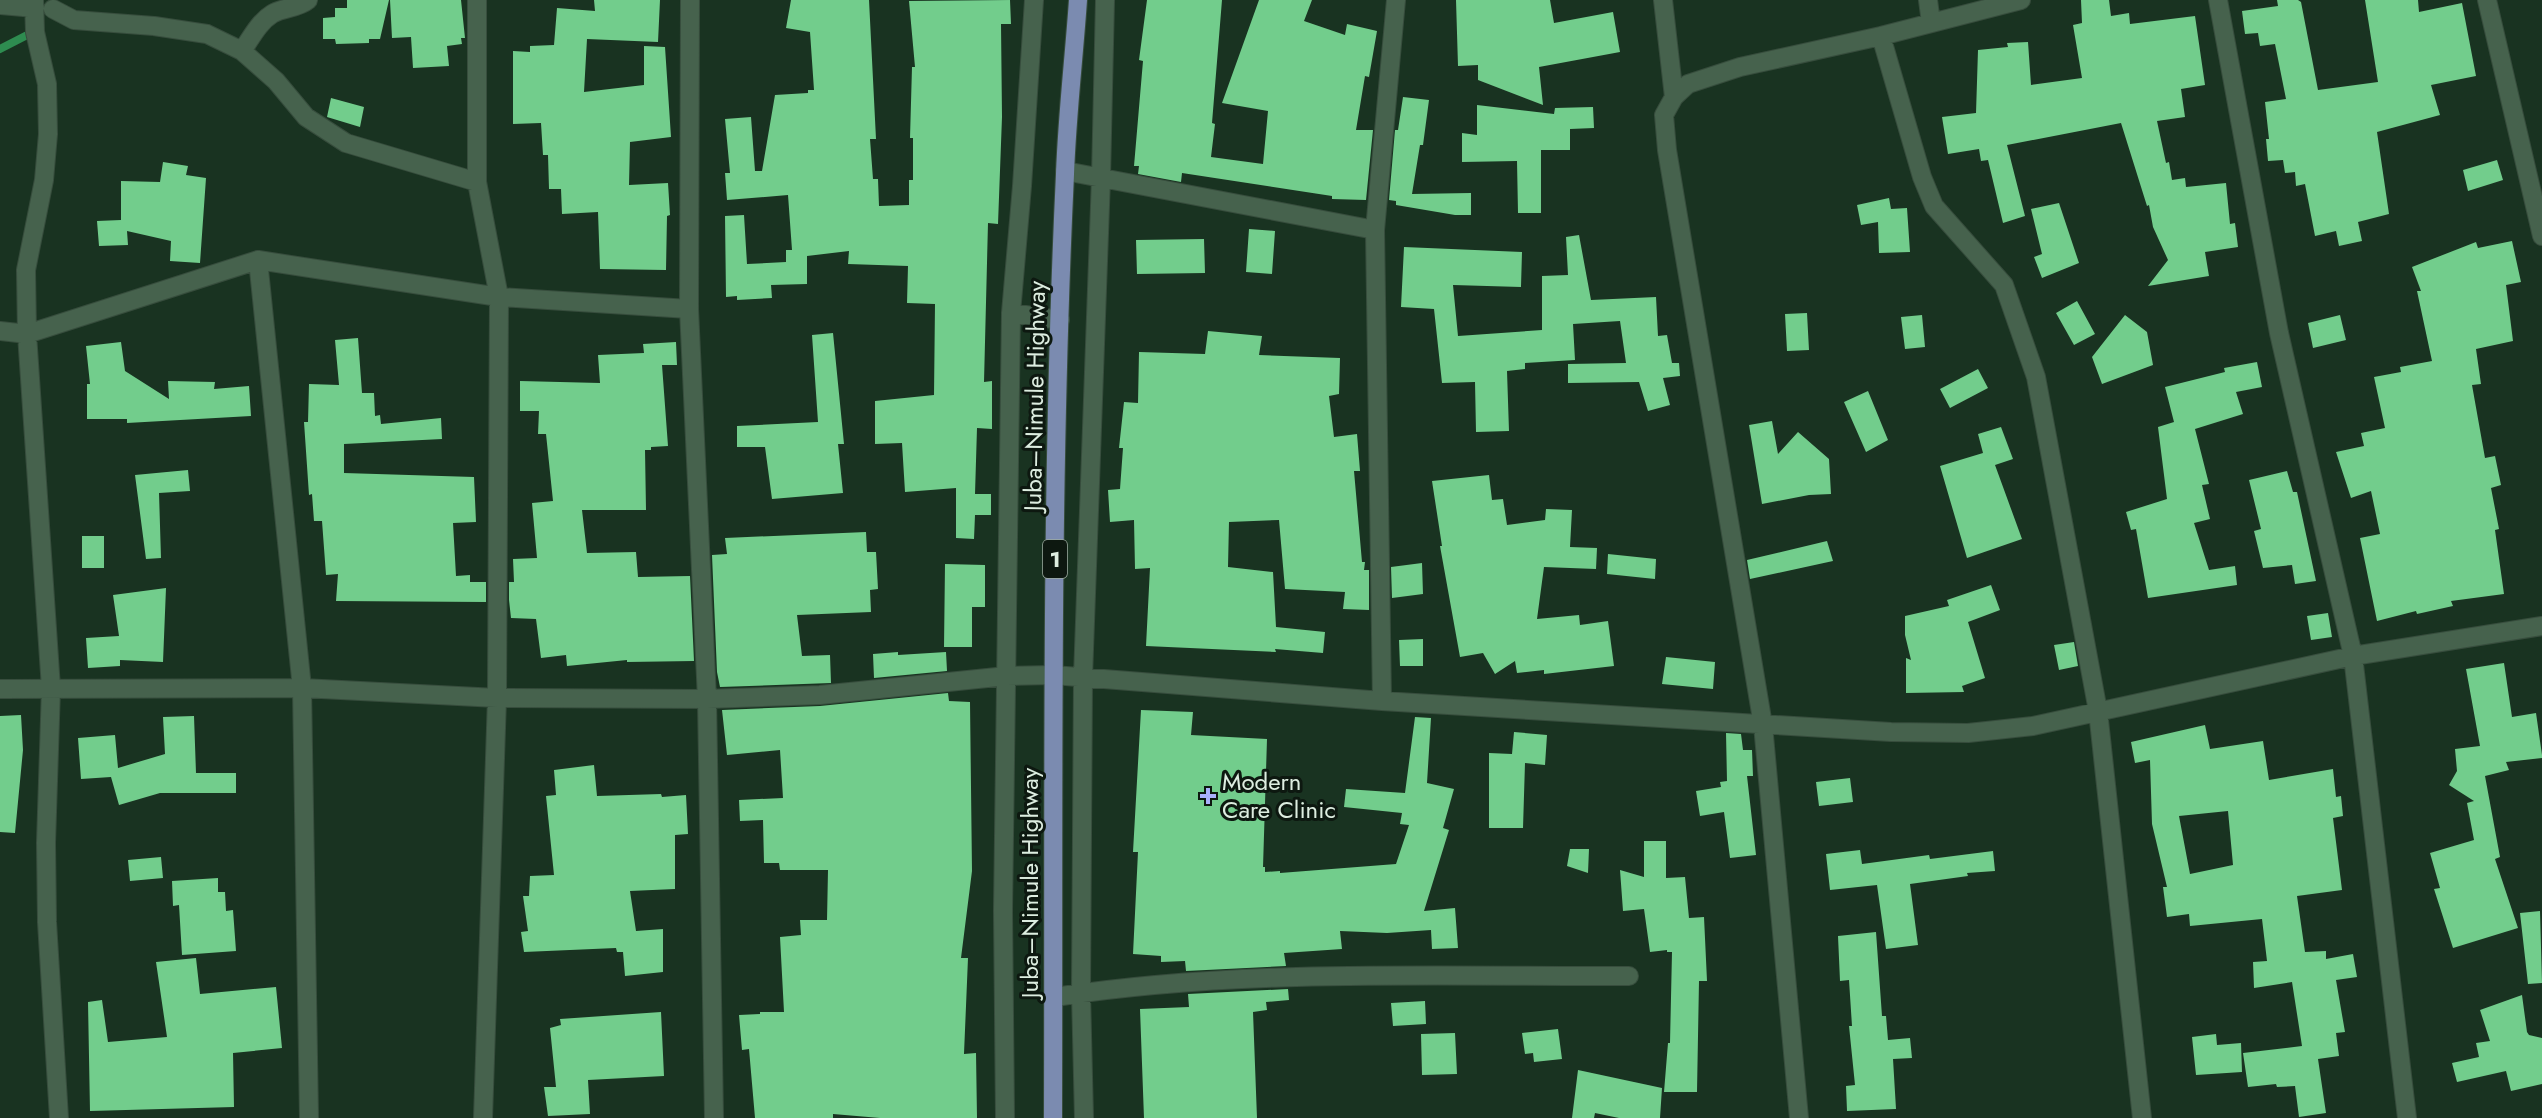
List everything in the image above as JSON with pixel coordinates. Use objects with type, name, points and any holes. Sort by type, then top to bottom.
[{"type":"main road","name":"Juba–Nimule Highway","points":[[1053,1118],[1055,997],[1053,675],[1060,320],[1065,171],[1078,0]]},
{"type":"street","points":[[242,51],[258,27],[273,13],[299,7],[308,0]]},
{"type":"street","points":[[477,0],[477,182],[499,297],[497,698],[483,1118]]},
{"type":"street","points":[[690,0],[689,309],[707,699],[714,1118]]},
{"type":"street","points":[[1005,1118],[1003,910],[1011,313],[1034,0]]},
{"type":"street","points":[[1084,1118],[1081,993],[1083,678],[1101,178],[1104,0]]},
{"type":"street","points":[[1382,702],[1375,231],[1396,0]]},
{"type":"street","points":[[1664,0],[1674,97]]},
{"type":"street","points":[[1928,0],[1931,23]]},
{"type":"street","points":[[1799,1118],[1763,725],[1667,150],[1664,115],[1674,97],[1688,84],[1740,67],[1881,36],[2021,0]]},
{"type":"street","points":[[2218,0],[2279,333],[2353,656],[2407,1118]]},
{"type":"street","points":[[2487,0],[2542,236]]},
{"type":"street","points":[[0,5],[41,6],[74,20],[154,26],[207,34],[242,51],[276,81],[306,117],[346,143],[477,182]]},
{"type":"street","points":[[41,6],[35,32],[47,84],[48,134],[44,180],[26,270],[27,334],[51,688],[46,843],[47,922],[59,1118]]},
{"type":"street","points":[[1881,36],[1922,177],[1935,206],[2004,285],[2036,377],[2098,711],[2142,1118]]},
{"type":"street","points":[[1065,171],[1375,231]]},
{"type":"street","points":[[0,331],[27,334],[258,260],[499,297],[689,309]]},
{"type":"street","points":[[258,260],[302,688],[309,1118]]},
{"type":"street","points":[[1011,313],[1060,320]]},
{"type":"street","points":[[0,689],[302,688],[497,698],[707,699],[820,695],[1007,676],[1053,675],[1382,702],[1891,732],[1968,733],[2033,726],[2353,656],[2542,626]]},
{"type":"street","points":[[1055,997],[1239,979],[1629,976]]},
{"type":"building","points":[[347,0],[389,0],[380,39],[369,39],[369,43],[336,44],[335,39],[323,39],[323,18],[335,17],[335,8],[347,8]]},
{"type":"building","points":[[390,0],[461,0],[465,38],[461,38],[462,44],[447,46],[449,66],[413,68],[411,37],[392,38]]},
{"type":"building","points":[[594,0],[660,0],[658,42],[587,39],[584,92],[644,85],[644,46],[665,47],[671,137],[630,142],[629,185],[668,183],[670,215],[667,216],[666,270],[600,269],[598,212],[562,214],[561,189],[549,189],[548,155],[543,155],[541,123],[513,124],[513,51],[530,52],[530,46],[554,45],[557,8],[595,11]]},
{"type":"building","points":[[791,0],[869,0],[876,139],[870,139],[873,179],[878,179],[879,206],[909,205],[909,180],[913,180],[913,138],[910,138],[912,67],[915,67],[909,1],[1010,0],[1011,24],[1001,24],[1002,117],[998,224],[988,223],[984,382],[992,381],[992,429],[977,428],[975,494],[991,494],[991,515],[975,515],[974,539],[956,538],[956,488],[905,492],[902,443],[875,444],[875,401],[934,395],[935,304],[907,303],[908,266],[848,264],[849,251],[807,256],[807,284],[771,285],[772,298],[737,300],[737,296],[726,297],[725,216],[744,215],[747,264],[786,262],[786,250],[792,250],[788,195],[727,200],[725,173],[730,173],[725,119],[751,117],[755,171],[762,171],[775,95],[808,93],[808,90],[814,90],[810,32],[786,28]]},
{"type":"building","points":[[1147,0],[1222,0],[1211,157],[1263,164],[1268,111],[1222,103],[1259,0],[1312,0],[1304,21],[1345,35],[1347,24],[1377,31],[1369,77],[1365,76],[1356,130],[1373,130],[1366,200],[1332,199],[1332,196],[1182,173],[1181,182],[1138,174],[1139,166],[1134,166],[1143,61],[1139,60]]},
{"type":"building","points":[[1456,0],[1550,0],[1554,23],[1613,12],[1620,52],[1539,67],[1543,105],[1478,80],[1478,65],[1458,66]]},
{"type":"building","points":[[2081,0],[2109,0],[2111,16],[2129,13],[2130,24],[2195,16],[2205,85],[2181,89],[2185,117],[2157,121],[2172,180],[2185,178],[2186,187],[2226,183],[2230,224],[2235,223],[2238,247],[2205,252],[2209,276],[2148,286],[2168,260],[2153,227],[2149,205],[2147,206],[2121,123],[2007,145],[2025,216],[2003,223],[1988,160],[1981,161],[1979,149],[1948,154],[1942,117],[1976,113],[1978,50],[2008,47],[2007,43],[2028,42],[2031,85],[2082,78],[2073,25],[2082,23]]},
{"type":"building","points":[[2277,0],[2301,2],[2318,90],[2378,82],[2365,0],[2418,0],[2419,12],[2462,3],[2476,76],[2431,85],[2440,115],[2377,132],[2389,214],[2358,222],[2362,241],[2339,246],[2336,231],[2315,236],[2305,184],[2296,186],[2295,172],[2285,173],[2283,160],[2268,161],[2266,139],[2269,139],[2265,102],[2286,99],[2275,44],[2260,46],[2258,33],[2245,34],[2242,11],[2278,6]]},
{"type":"building","points":[[1403,97],[1429,100],[1423,145],[1420,145],[1412,194],[1471,193],[1471,215],[1455,215],[1396,205],[1396,201],[1389,200],[1395,130],[1398,130]]},
{"type":"building","points":[[331,98],[364,107],[360,127],[327,117]]},
{"type":"building","points":[[1477,105],[1554,114],[1555,108],[1593,107],[1594,128],[1570,129],[1570,150],[1541,150],[1541,213],[1518,213],[1517,161],[1462,162],[1462,133],[1477,135]]},
{"type":"building","points":[[2497,160],[2503,180],[2468,191],[2463,170]]},
{"type":"building","points":[[163,162],[188,166],[186,175],[206,178],[200,263],[170,261],[171,241],[127,231],[128,245],[99,246],[97,221],[121,220],[121,181],[160,182]]},
{"type":"building","points":[[1889,198],[1891,209],[1907,208],[1910,252],[1879,253],[1878,222],[1861,225],[1857,205]]},
{"type":"building","points":[[2059,203],[2079,263],[2042,278],[2034,257],[2042,254],[2031,209]]},
{"type":"building","points":[[1249,229],[1275,231],[1272,274],[1246,272]]},
{"type":"building","points":[[1579,235],[1591,300],[1656,297],[1658,336],[1667,335],[1672,363],[1679,363],[1680,376],[1663,378],[1670,405],[1648,411],[1639,382],[1568,383],[1568,364],[1626,363],[1620,321],[1573,324],[1575,360],[1525,363],[1525,369],[1507,371],[1509,431],[1476,432],[1475,382],[1442,383],[1434,309],[1401,307],[1404,247],[1522,252],[1521,287],[1453,285],[1458,336],[1542,330],[1542,276],[1568,275],[1566,237]]},
{"type":"building","points":[[1204,239],[1205,273],[1137,274],[1136,240]]},
{"type":"building","points":[[2512,241],[2521,282],[2506,285],[2513,341],[2476,349],[2481,384],[2472,385],[2485,458],[2495,456],[2501,485],[2491,488],[2499,529],[2495,530],[2504,594],[2451,601],[2453,606],[2417,614],[2416,611],[2377,621],[2360,538],[2380,534],[2371,491],[2351,498],[2336,452],[2364,446],[2361,433],[2385,428],[2374,377],[2401,372],[2400,367],[2432,361],[2417,291],[2421,291],[2412,267],[2476,242],[2478,248]]},
{"type":"building","points":[[2077,301],[2095,334],[2074,345],[2056,313]]},
{"type":"building","points":[[1807,313],[1809,350],[1787,351],[1785,314]]},
{"type":"building","points":[[1922,315],[1925,347],[1905,349],[1901,317]]},
{"type":"building","points":[[2125,315],[2147,332],[2153,365],[2102,384],[2092,357]]},
{"type":"building","points":[[2340,315],[2346,340],[2313,348],[2308,323]]},
{"type":"building","points":[[1208,331],[1262,336],[1259,355],[1340,358],[1339,394],[1329,396],[1334,437],[1357,434],[1360,471],[1354,471],[1362,562],[1365,562],[1364,570],[1369,570],[1369,610],[1343,609],[1345,592],[1285,589],[1279,520],[1229,522],[1228,567],[1273,572],[1276,627],[1325,632],[1323,653],[1275,649],[1276,652],[1146,646],[1150,568],[1135,569],[1134,520],[1110,522],[1108,490],[1120,489],[1123,448],[1119,448],[1124,402],[1138,403],[1139,352],[1205,354]]},
{"type":"building","points":[[833,333],[844,444],[838,444],[843,493],[772,499],[765,447],[737,447],[737,426],[818,422],[812,335]]},
{"type":"building","points":[[358,338],[362,393],[374,393],[375,416],[380,415],[381,424],[441,418],[442,439],[344,444],[344,473],[474,477],[476,522],[453,523],[456,576],[470,575],[470,582],[486,582],[486,602],[336,601],[338,574],[326,575],[322,521],[314,521],[312,494],[309,495],[304,422],[308,422],[309,384],[339,385],[335,340]]},
{"type":"building","points":[[121,342],[125,371],[169,399],[168,381],[215,382],[214,389],[249,386],[251,416],[127,423],[127,419],[87,419],[87,384],[90,384],[86,346]]},
{"type":"building","points":[[676,342],[677,365],[662,365],[668,446],[651,447],[651,450],[645,450],[646,510],[582,510],[587,553],[636,552],[638,577],[690,576],[694,661],[627,662],[627,660],[567,666],[566,655],[541,658],[536,619],[511,618],[509,600],[509,582],[514,582],[513,559],[537,558],[532,503],[553,501],[546,434],[538,434],[539,411],[520,411],[520,381],[600,383],[598,355],[644,353],[643,344]]},
{"type":"building","points":[[2257,362],[2262,387],[2236,392],[2243,414],[2195,429],[2209,484],[2202,485],[2210,519],[2194,523],[2209,570],[2235,566],[2237,585],[2148,598],[2136,529],[2131,530],[2126,512],[2167,499],[2158,427],[2174,422],[2165,387],[2225,372],[2224,368]]},
{"type":"building","points":[[1978,369],[1988,388],[1950,408],[1940,389]]},
{"type":"building","points":[[1868,391],[1888,440],[1866,452],[1844,402]]},
{"type":"building","points":[[1772,421],[1778,454],[1798,432],[1829,459],[1831,494],[1809,495],[1762,504],[1749,425]]},
{"type":"building","points":[[2001,427],[2013,459],[1995,465],[2022,539],[1967,558],[1940,466],[1983,453],[1978,434]]},
{"type":"building","points":[[188,470],[190,491],[159,493],[161,558],[146,559],[135,475]]},
{"type":"building","points":[[2287,471],[2293,492],[2297,492],[2316,581],[2295,584],[2292,565],[2263,568],[2254,531],[2261,529],[2249,480]]},
{"type":"building","points":[[1489,475],[1492,500],[1503,499],[1507,525],[1545,520],[1546,509],[1572,510],[1570,547],[1597,548],[1596,569],[1544,567],[1537,619],[1579,615],[1580,625],[1608,621],[1614,666],[1544,674],[1544,670],[1517,673],[1515,661],[1495,674],[1483,653],[1460,657],[1440,546],[1442,546],[1432,481]]},
{"type":"building","points":[[866,532],[867,552],[876,552],[878,589],[870,590],[871,612],[797,615],[802,656],[830,655],[831,683],[720,687],[717,672],[712,555],[727,554],[725,538]]},
{"type":"building","points":[[82,536],[104,536],[104,568],[82,568]]},
{"type":"building","points":[[1827,541],[1833,561],[1750,579],[1747,560]]},
{"type":"building","points":[[1608,554],[1656,559],[1655,579],[1607,574]]},
{"type":"building","points":[[1422,563],[1423,594],[1392,598],[1391,567]]},
{"type":"building","points":[[945,564],[985,565],[985,607],[972,607],[972,647],[944,647]]},
{"type":"building","points":[[1991,585],[2000,610],[1968,622],[1985,678],[1962,686],[1964,692],[1906,693],[1906,658],[1911,660],[1905,635],[1905,616],[1949,606],[1947,600]]},
{"type":"building","points":[[166,588],[163,662],[120,660],[120,666],[88,668],[86,638],[119,636],[113,595]]},
{"type":"building","points":[[2328,613],[2332,637],[2311,640],[2307,616]]},
{"type":"building","points":[[1423,639],[1423,666],[1400,666],[1399,640]]},
{"type":"building","points":[[2074,642],[2078,666],[2059,670],[2054,645]]},
{"type":"building","points":[[898,652],[898,655],[946,652],[947,671],[874,678],[873,654]]},
{"type":"building","points":[[1666,657],[1715,662],[1713,689],[1662,684]]},
{"type":"building","points":[[2504,663],[2512,717],[2536,713],[2542,755],[2542,758],[2506,762],[2509,770],[2485,776],[2500,857],[2495,859],[2518,928],[2453,948],[2434,889],[2440,888],[2430,853],[2474,840],[2467,803],[2474,801],[2449,785],[2457,771],[2455,749],[2480,746],[2466,669]]},
{"type":"building","points":[[948,693],[949,701],[970,702],[972,871],[961,958],[968,958],[964,1054],[976,1053],[977,1118],[880,1118],[833,1114],[833,1118],[755,1118],[749,1049],[742,1050],[739,1015],[784,1012],[780,937],[801,935],[800,920],[827,920],[828,870],[780,870],[779,863],[764,863],[763,820],[740,821],[739,800],[783,798],[780,750],[727,755],[722,710],[820,706]]},
{"type":"building","points":[[1141,710],[1193,712],[1191,735],[1267,739],[1263,867],[1265,867],[1265,872],[1280,871],[1280,873],[1396,864],[1409,825],[1400,824],[1402,813],[1344,807],[1346,789],[1405,793],[1415,717],[1431,718],[1427,783],[1454,789],[1443,828],[1449,830],[1424,911],[1455,908],[1458,948],[1432,949],[1431,930],[1387,933],[1340,931],[1342,949],[1284,953],[1286,966],[1186,971],[1185,961],[1161,962],[1161,956],[1133,954],[1138,852],[1133,852]]},
{"type":"building","points":[[21,715],[23,750],[15,833],[0,832],[0,716]]},
{"type":"building","points":[[194,716],[196,773],[236,773],[236,793],[160,793],[119,805],[111,777],[81,779],[78,738],[115,735],[118,768],[165,754],[163,717]]},
{"type":"building","points":[[2205,725],[2210,749],[2263,741],[2269,780],[2333,769],[2336,797],[2341,796],[2343,816],[2333,818],[2342,890],[2297,896],[2305,952],[2326,951],[2326,959],[2353,954],[2357,977],[2336,980],[2345,1032],[2336,1033],[2339,1056],[2318,1059],[2326,1113],[2299,1117],[2295,1086],[2277,1087],[2276,1084],[2248,1087],[2243,1053],[2302,1046],[2292,982],[2254,988],[2253,962],[2267,961],[2262,919],[2190,926],[2189,914],[2167,917],[2163,887],[2167,887],[2152,824],[2150,760],[2135,763],[2131,742]],"holes":[[[2228,811],[2233,865],[2190,874],[2179,816]]]},
{"type":"building","points":[[1514,732],[1547,735],[1545,765],[1525,763],[1523,828],[1489,828],[1489,753],[1512,754]]},
{"type":"building","points":[[1726,733],[1741,734],[1743,750],[1752,750],[1753,776],[1747,776],[1756,855],[1730,858],[1724,812],[1700,816],[1696,791],[1721,787],[1720,782],[1727,781]]},
{"type":"building","points":[[594,765],[597,796],[686,795],[688,834],[675,835],[675,889],[630,891],[636,931],[663,929],[663,972],[625,976],[623,952],[617,952],[616,948],[524,952],[521,932],[528,931],[523,896],[529,896],[530,876],[554,875],[546,796],[556,795],[554,770]]},
{"type":"building","points":[[1850,778],[1853,802],[1819,806],[1816,782]]},
{"type":"building","points":[[1644,841],[1666,841],[1666,878],[1685,877],[1689,918],[1704,917],[1707,981],[1699,981],[1697,1092],[1664,1092],[1668,1043],[1670,1043],[1672,952],[1667,952],[1667,950],[1650,952],[1644,909],[1623,911],[1620,870],[1644,877]]},
{"type":"building","points":[[1570,849],[1589,849],[1588,873],[1567,866]]},
{"type":"building","points":[[1860,850],[1862,864],[1929,855],[1930,859],[1993,851],[1995,871],[1967,873],[1968,876],[1910,884],[1918,945],[1886,949],[1877,885],[1830,890],[1826,854]]},
{"type":"building","points":[[161,857],[163,878],[130,881],[128,860]]},
{"type":"building","points":[[218,878],[218,892],[225,892],[226,911],[233,910],[236,951],[182,955],[179,905],[173,906],[172,881]]},
{"type":"building","points":[[2540,911],[2542,983],[2528,984],[2520,913]]},
{"type":"building","points":[[1876,932],[1882,1016],[1886,1016],[1888,1040],[1910,1038],[1912,1058],[1893,1059],[1896,1109],[1847,1111],[1846,1086],[1855,1085],[1849,1026],[1852,1026],[1849,980],[1840,981],[1838,936]]},
{"type":"building","points":[[196,958],[200,994],[276,987],[282,1048],[233,1053],[234,1107],[90,1111],[88,1002],[102,1000],[108,1042],[167,1037],[156,962]]},
{"type":"building","points":[[1288,989],[1289,1000],[1266,1002],[1267,1010],[1253,1012],[1257,1118],[1144,1118],[1140,1009],[1189,1007],[1188,994]]},
{"type":"building","points":[[2522,995],[2527,1032],[2529,1035],[2542,1038],[2542,1084],[2511,1091],[2506,1071],[2457,1082],[2452,1063],[2479,1057],[2476,1043],[2490,1041],[2480,1010]]},
{"type":"building","points":[[1425,1001],[1426,1024],[1393,1026],[1391,1003]]},
{"type":"building","points":[[661,1012],[664,1076],[588,1080],[590,1114],[548,1116],[544,1087],[556,1087],[550,1028],[561,1025],[560,1019]]},
{"type":"building","points":[[1558,1029],[1562,1059],[1534,1062],[1533,1053],[1525,1054],[1522,1033]]},
{"type":"building","points":[[1455,1033],[1457,1074],[1422,1075],[1421,1034]]},
{"type":"building","points":[[2216,1034],[2217,1045],[2241,1043],[2242,1072],[2196,1075],[2192,1037]]},
{"type":"building","points":[[1578,1070],[1662,1088],[1660,1118],[1619,1118],[1595,1113],[1594,1118],[1572,1118]]},
{"type":"waterway","points":[[0,49],[35,31]]},
{"type":"place","name":"Modern Care Clinic","points":[[1208,796]]}]
